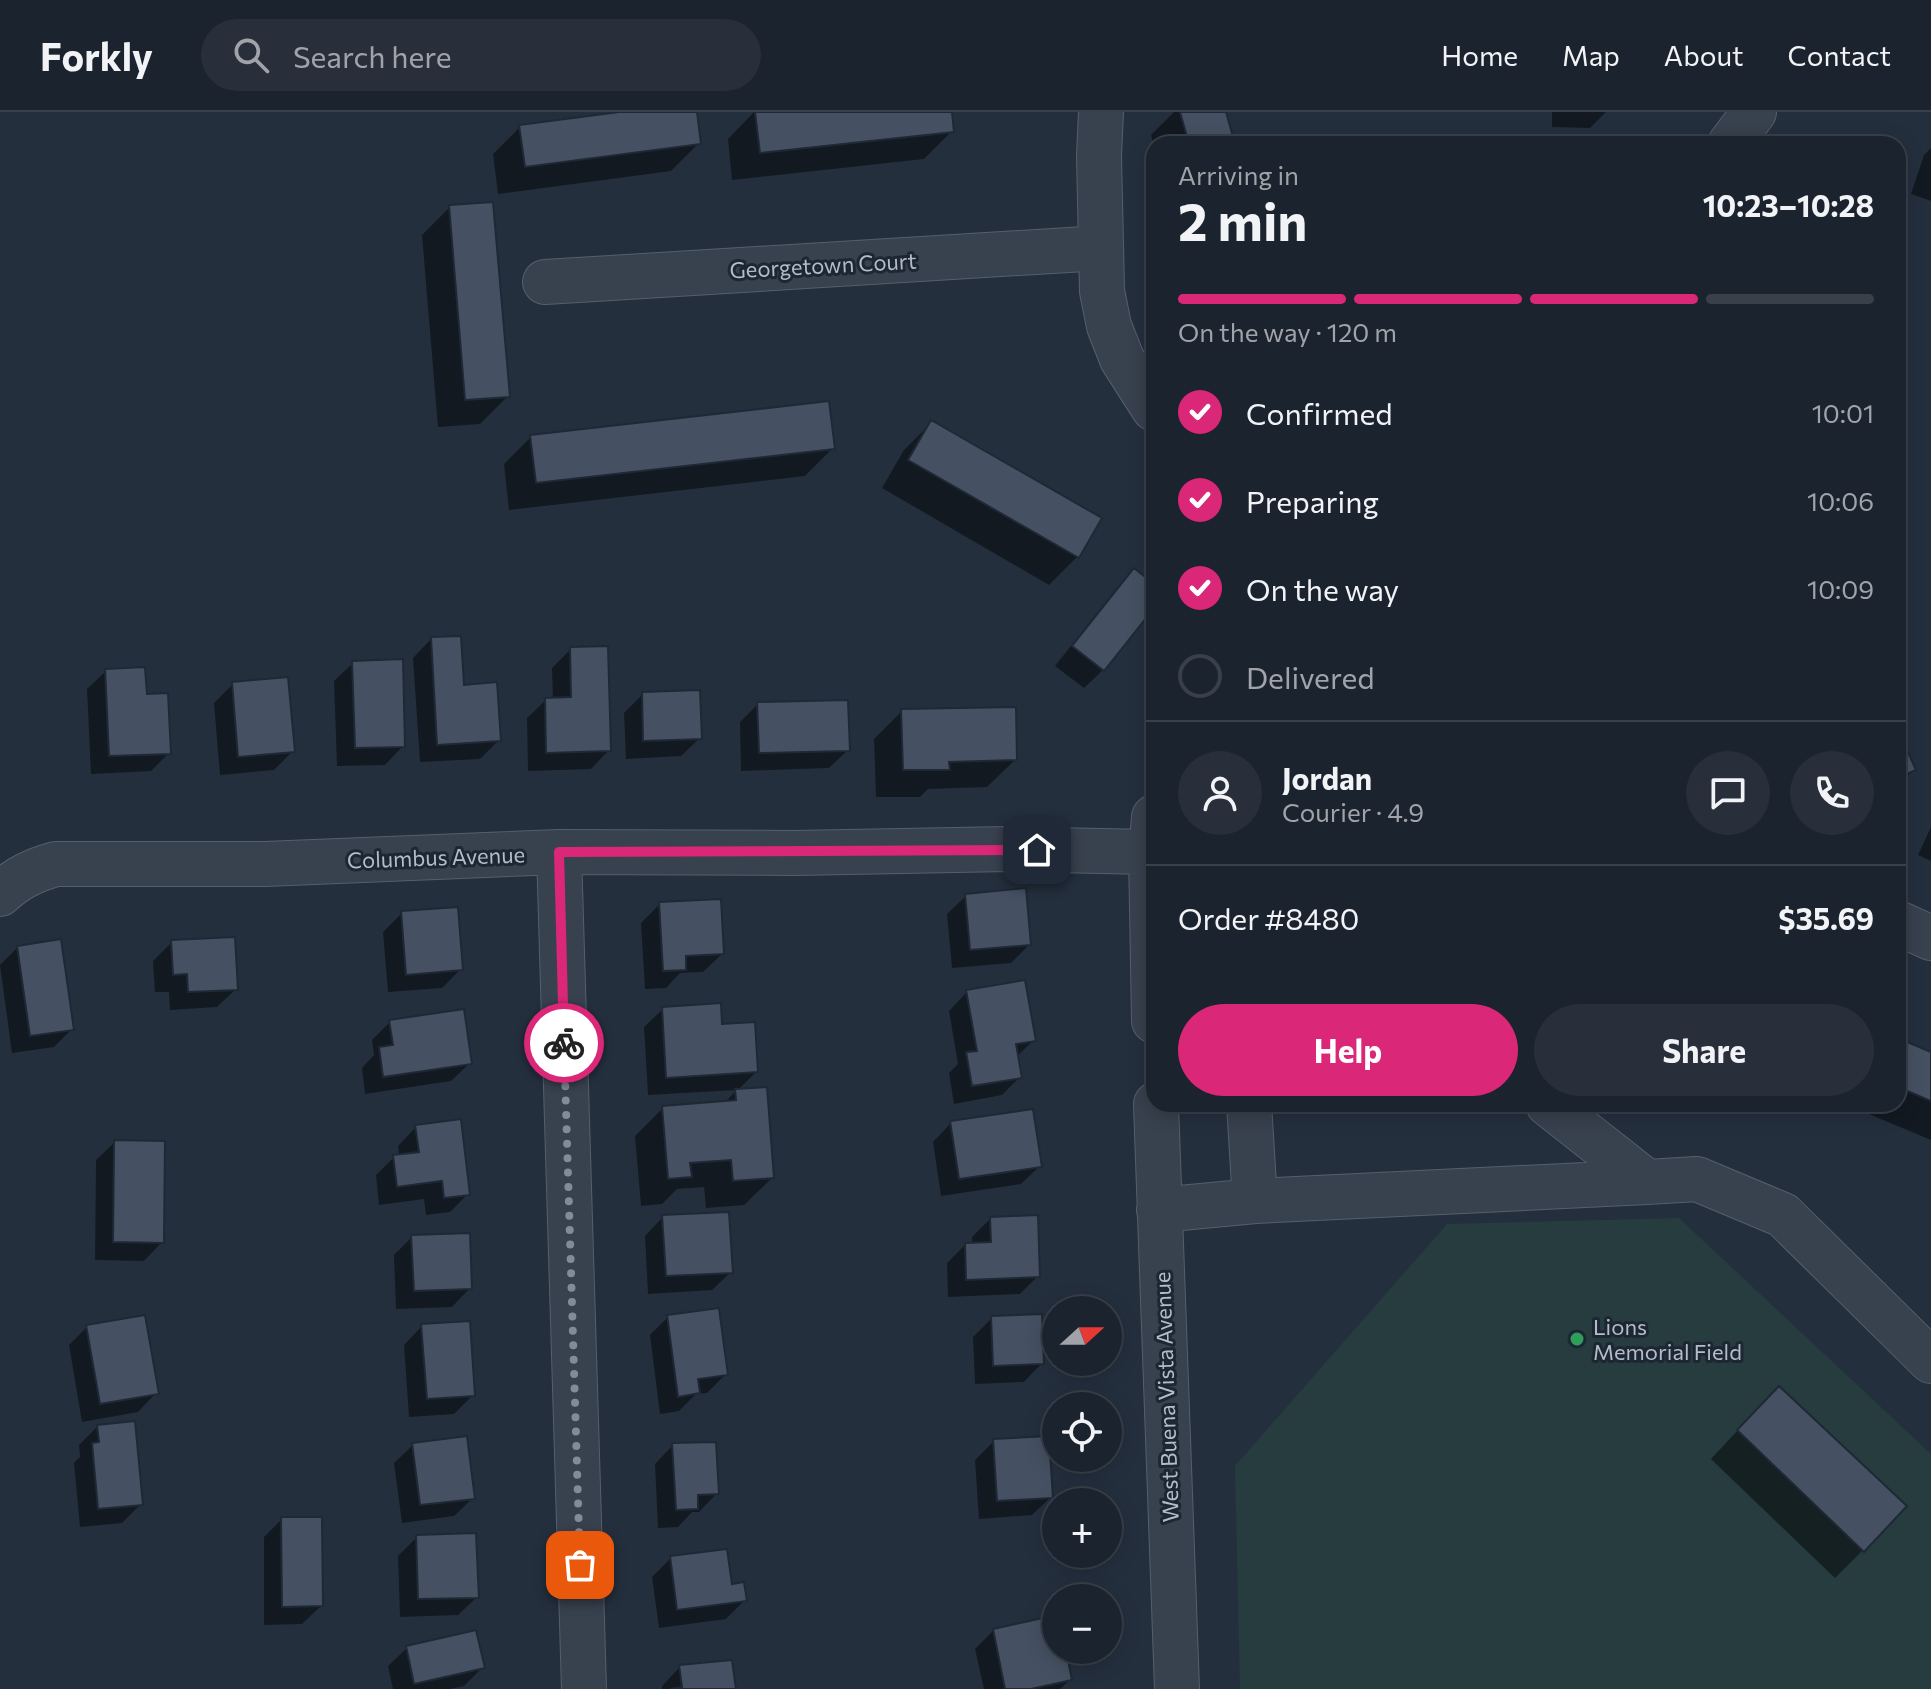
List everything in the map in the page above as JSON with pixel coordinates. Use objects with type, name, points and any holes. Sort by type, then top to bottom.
[{"type":"street","points":[[1101,112],[1102,291],[1109,326],[1122,359],[1146,396]]},
{"type":"street","points":[[1736,136],[1754,112]]},
{"type":"street","name":"Georgetown Court","points":[[545,282],[1101,248]]},
{"type":"street","name":"Columbus Avenue","points":[[7,888],[34,870],[56,864],[265,864],[559,852],[794,853],[1009,849],[1146,836]]},
{"type":"street","points":[[559,852],[584,1689]]},
{"type":"street","points":[[1906,927],[1931,938]]},
{"type":"street","name":"West Buena Vista Avenue","points":[[1156,1112],[1177,1689]]},
{"type":"street","points":[[1249,1112],[1255,1201]]},
{"type":"street","points":[[1558,1112],[1647,1182]]},
{"type":"street","points":[[1159,1210],[1255,1201],[1697,1179],[1783,1215],[1931,1361]]},
{"type":"green space","name":"Lions Memorial Field","points":[[1679,1218],[1931,1454],[1931,1689],[1240,1689],[1235,1466],[1447,1224]]},
{"type":"building","points":[[619,112],[697,112],[701,144],[525,167],[519,125]]},
{"type":"building","points":[[755,112],[952,112],[954,132],[760,153]]},
{"type":"building","points":[[1180,112],[1226,112],[1233,136],[1187,136]]},
{"type":"building","points":[[493,202],[510,397],[465,400],[449,205]]},
{"type":"building","points":[[829,401],[835,449],[536,483],[530,435]]},
{"type":"building","points":[[931,420],[1102,518],[1079,558],[908,460]]},
{"type":"building","points":[[1134,568],[1146,578],[1146,618],[1104,671],[1072,646]]},
{"type":"building","points":[[461,636],[464,685],[497,682],[501,741],[437,745],[431,637]]},
{"type":"building","points":[[608,646],[611,751],[546,753],[545,698],[571,697],[570,647]]},
{"type":"building","points":[[403,659],[405,747],[355,748],[352,661]]},
{"type":"building","points":[[145,667],[147,694],[168,693],[171,754],[109,756],[105,669]]},
{"type":"building","points":[[288,677],[295,752],[238,757],[232,682]]},
{"type":"building","points":[[700,690],[702,739],[643,741],[642,692]]},
{"type":"building","points":[[848,700],[850,751],[759,753],[757,702]]},
{"type":"building","points":[[1016,707],[1017,760],[949,762],[950,770],[903,770],[901,709]]},
{"type":"building","points":[[1906,748],[1916,770],[1906,774]]},
{"type":"building","points":[[1026,888],[1031,945],[970,950],[965,894]]},
{"type":"building","points":[[721,899],[724,954],[686,956],[686,970],[663,971],[659,902]]},
{"type":"building","points":[[458,907],[463,970],[406,975],[401,911]]},
{"type":"building","points":[[235,937],[238,990],[188,992],[187,974],[173,975],[171,940]]},
{"type":"building","points":[[61,939],[74,1030],[30,1036],[17,946]]},
{"type":"building","points":[[1025,980],[1036,1041],[1016,1044],[1022,1078],[972,1086],[966,1052],[977,1051],[966,990]]},
{"type":"building","points":[[721,1003],[722,1024],[755,1022],[758,1072],[666,1078],[662,1007]]},
{"type":"building","points":[[464,1009],[472,1064],[383,1077],[379,1047],[393,1045],[389,1020]]},
{"type":"building","points":[[1906,1041],[1931,1052],[1931,1101],[1906,1090]]},
{"type":"building","points":[[767,1087],[774,1178],[733,1181],[731,1160],[690,1163],[692,1177],[668,1179],[662,1106],[736,1100],[735,1089]]},
{"type":"building","points":[[1033,1109],[1042,1167],[959,1179],[950,1121]]},
{"type":"building","points":[[461,1119],[470,1195],[444,1198],[442,1181],[397,1187],[393,1155],[419,1152],[415,1125]]},
{"type":"building","points":[[114,1140],[165,1141],[164,1243],[113,1242]]},
{"type":"building","points":[[729,1212],[733,1273],[666,1276],[662,1215]]},
{"type":"building","points":[[1038,1215],[1040,1277],[966,1280],[965,1243],[991,1242],[990,1217]]},
{"type":"building","points":[[470,1233],[472,1289],[414,1291],[411,1235]]},
{"type":"building","points":[[719,1308],[728,1375],[698,1379],[700,1393],[678,1397],[667,1315]]},
{"type":"building","points":[[1042,1314],[1042,1364],[993,1366],[991,1316]]},
{"type":"building","points":[[145,1315],[159,1394],[100,1404],[86,1325]]},
{"type":"building","points":[[470,1321],[475,1396],[427,1399],[421,1324]]},
{"type":"building","points":[[1779,1386],[1907,1506],[1864,1552],[1737,1430]]},
{"type":"building","points":[[135,1421],[143,1505],[98,1509],[92,1443],[99,1442],[97,1425]]},
{"type":"building","points":[[467,1436],[475,1499],[420,1505],[412,1443]]},
{"type":"building","points":[[1042,1436],[1042,1472],[1051,1472],[1052,1488],[1042,1488],[1042,1499],[997,1501],[993,1439]]},
{"type":"building","points":[[716,1442],[719,1494],[698,1495],[698,1509],[676,1510],[672,1443]]},
{"type":"building","points":[[281,1517],[322,1517],[323,1606],[282,1607]]},
{"type":"building","points":[[476,1533],[479,1598],[418,1599],[416,1535]]},
{"type":"building","points":[[727,1549],[732,1584],[744,1582],[747,1601],[677,1610],[670,1556]]},
{"type":"building","points":[[1042,1618],[1042,1664],[1069,1664],[1072,1680],[1031,1689],[1005,1689],[993,1629]]},
{"type":"building","points":[[476,1630],[485,1668],[414,1684],[406,1646]]},
{"type":"building","points":[[732,1660],[736,1689],[670,1689],[682,1687],[679,1665]]},
{"type":"way so far","points":[[564,1043],[580,1565]]},
{"type":"place","name":"Lions Memorial Field","points":[[1577,1339]]},
{"type":"route","points":[[564,1043],[559,852],[1037,850]]}]
